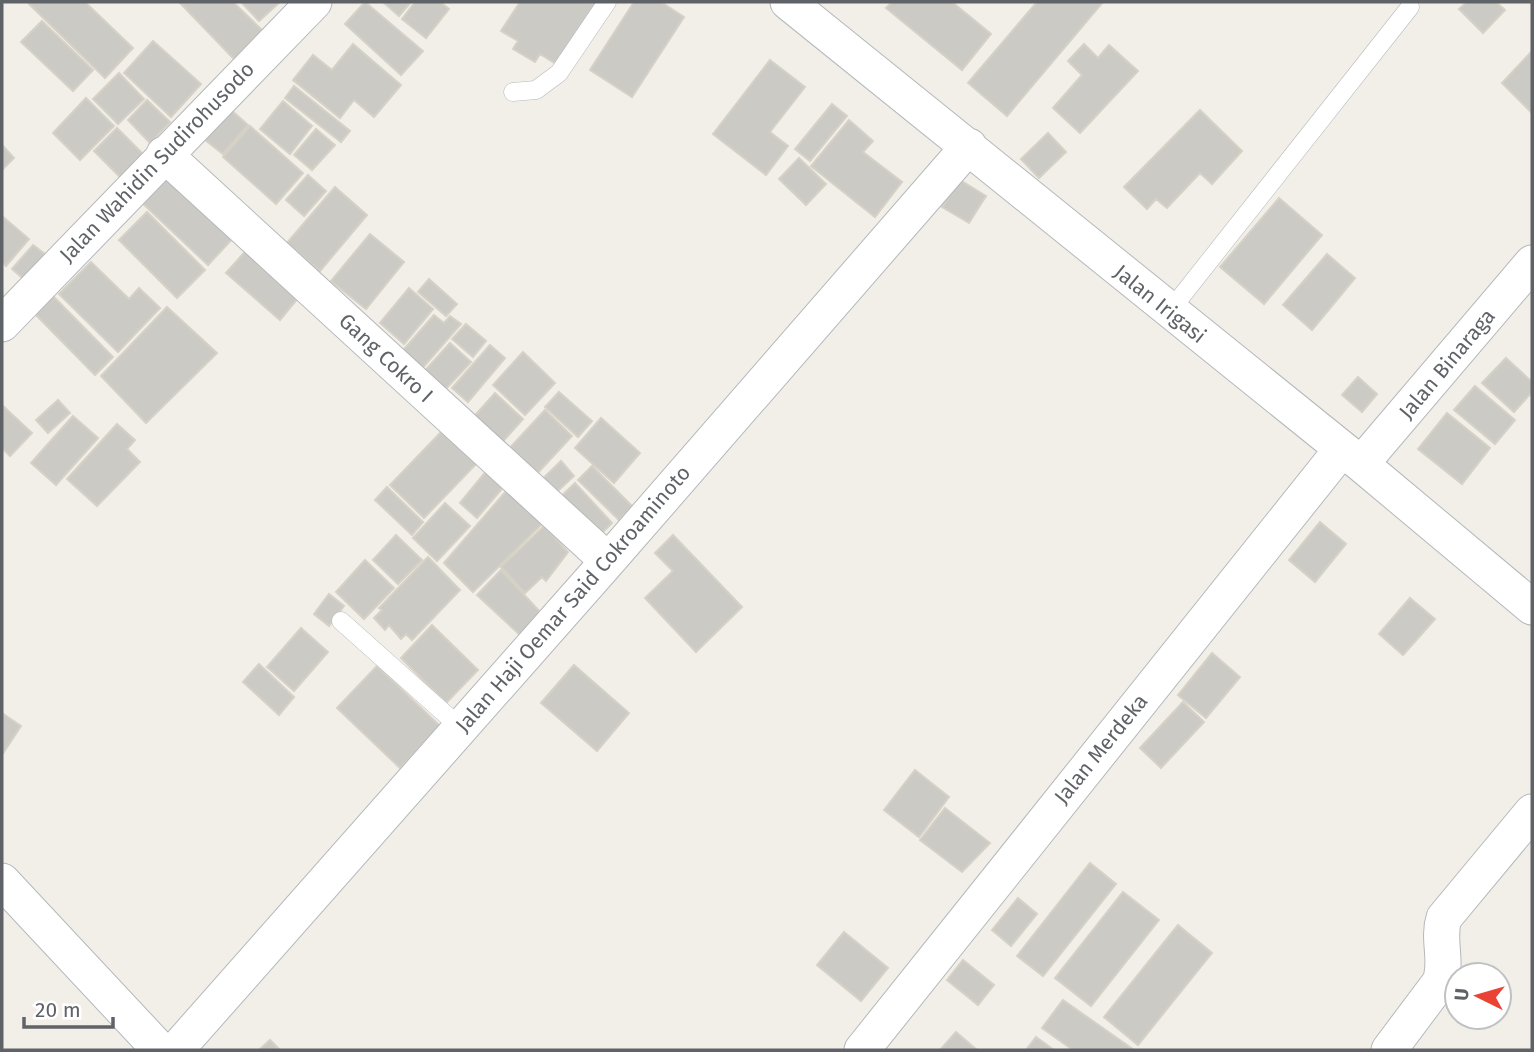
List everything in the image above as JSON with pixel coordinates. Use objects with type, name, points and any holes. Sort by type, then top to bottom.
[{"type":"street","name":"Jalan Wahidin Sudirohusodo","points":[[2,324],[314,2]]},
{"type":"street","name":"Jalan Irigasi","points":[[788,2],[969,146],[1169,312],[1352,456],[1532,607]]},
{"type":"street","name":"Jalan Haji Oemar Said Cokroaminoto","points":[[176,1050],[608,561],[969,146]]},
{"type":"street","name":"Gang Cokro I","points":[[164,154],[608,561]]},
{"type":"street","name":"Jalan Binaraga","points":[[1352,456],[1532,263]]},
{"type":"street","name":"Jalan Merdeka","points":[[862,1050],[1352,456]]},
{"type":"street","points":[[1390,1050],[1440,982],[1444,970],[1440,932],[1444,918],[1532,812]]},
{"type":"street","points":[[2,881],[160,1050]]},
{"type":"lane","points":[[513,92],[536,90],[559,73],[607,2]]},
{"type":"lane","points":[[1169,312],[1410,7]]},
{"type":"lane","points":[[341,621],[461,727]]},
{"type":"building","points":[[85,2],[133,48],[105,78],[29,4]]},
{"type":"building","points":[[179,2],[233,2],[262,30],[234,59]]},
{"type":"building","points":[[241,2],[280,2],[259,21]]},
{"type":"building","points":[[365,2],[423,51],[401,75],[345,24]]},
{"type":"building","points":[[383,2],[411,2],[399,16]]},
{"type":"building","points":[[415,2],[440,2],[449,9],[426,38],[402,19]]},
{"type":"building","points":[[520,2],[601,2],[559,66],[540,54],[535,62],[513,49],[518,41],[501,31]]},
{"type":"building","points":[[634,2],[661,2],[684,17],[632,97],[590,70]]},
{"type":"building","points":[[892,2],[952,2],[991,34],[962,70],[886,8]]},
{"type":"building","points":[[1037,2],[1103,2],[1007,116],[968,83]]},
{"type":"building","points":[[1467,2],[1496,2],[1505,10],[1483,33],[1459,9]]},
{"type":"building","points":[[42,21],[93,70],[73,91],[21,42]]},
{"type":"building","points":[[153,41],[201,84],[171,117],[124,73]]},
{"type":"building","points":[[353,44],[401,85],[374,117],[354,100],[340,118],[293,80],[313,55],[332,70]]},
{"type":"building","points":[[1084,44],[1098,58],[1109,45],[1138,71],[1080,133],[1053,108],[1082,75],[1068,61]]},
{"type":"building","points":[[1532,51],[1532,113],[1502,83]]},
{"type":"building","points":[[770,60],[805,87],[770,132],[788,146],[766,175],[713,134]]},
{"type":"building","points":[[119,73],[144,99],[118,124],[93,99]]},
{"type":"building","points":[[294,86],[350,131],[341,142],[285,98]]},
{"type":"building","points":[[86,98],[114,126],[80,160],[53,133]]},
{"type":"building","points":[[147,100],[170,122],[150,143],[128,120]]},
{"type":"building","points":[[283,101],[312,126],[290,154],[260,129]]},
{"type":"building","points":[[832,104],[847,116],[810,161],[795,149]]},
{"type":"building","points":[[230,109],[248,125],[223,154],[204,139]]},
{"type":"building","points":[[1200,110],[1242,151],[1212,184],[1200,173],[1167,208],[1156,199],[1147,209],[1124,187]]},
{"type":"building","points":[[849,120],[873,141],[863,152],[902,182],[875,217],[811,166]]},
{"type":"building","points":[[250,126],[303,173],[276,204],[223,157]]},
{"type":"building","points":[[117,128],[144,155],[121,178],[94,151]]},
{"type":"building","points":[[316,129],[335,145],[312,170],[294,155]]},
{"type":"building","points":[[1048,133],[1066,152],[1039,178],[1021,159]]},
{"type":"building","points":[[2,145],[14,158],[2,170]]},
{"type":"building","points":[[799,158],[826,184],[806,205],[779,179]]},
{"type":"building","points":[[167,172],[235,236],[208,265],[140,201]]},
{"type":"building","points":[[308,175],[326,191],[304,216],[286,200]]},
{"type":"building","points":[[960,180],[986,196],[969,223],[942,207]]},
{"type":"building","points":[[335,187],[367,215],[320,271],[287,243]]},
{"type":"building","points":[[1279,198],[1322,235],[1264,304],[1220,267]]},
{"type":"building","points":[[147,212],[205,270],[177,298],[119,240]]},
{"type":"building","points":[[2,216],[29,239],[6,266],[2,262]]},
{"type":"building","points":[[370,234],[404,262],[366,309],[331,281]]},
{"type":"building","points":[[33,245],[49,257],[27,282],[12,269]]},
{"type":"building","points":[[250,246],[303,292],[280,320],[226,273]]},
{"type":"building","points":[[1327,254],[1355,278],[1312,330],[1283,305]]},
{"type":"building","points":[[91,262],[129,299],[139,288],[160,308],[118,352],[59,294]]},
{"type":"building","points":[[429,279],[457,304],[446,316],[418,292]]},
{"type":"building","points":[[409,288],[433,309],[404,344],[380,323]]},
{"type":"building","points":[[49,292],[113,357],[95,375],[31,310]]},
{"type":"building","points":[[167,307],[217,353],[146,423],[101,376]]},
{"type":"building","points":[[434,315],[444,323],[450,316],[461,324],[419,372],[399,355]]},
{"type":"building","points":[[466,324],[486,341],[473,357],[452,339]]},
{"type":"building","points":[[450,343],[471,362],[441,394],[421,375]]},
{"type":"building","points":[[490,345],[505,358],[468,402],[452,388]]},
{"type":"building","points":[[523,352],[555,383],[525,415],[493,385]]},
{"type":"building","points":[[1506,358],[1532,382],[1532,392],[1514,412],[1482,383]]},
{"type":"building","points":[[1358,377],[1377,394],[1362,412],[1342,395]]},
{"type":"building","points":[[1475,386],[1515,420],[1495,444],[1454,410]]},
{"type":"building","points":[[559,392],[592,421],[578,437],[545,407]]},
{"type":"building","points":[[495,393],[523,419],[498,447],[470,421]]},
{"type":"building","points":[[58,400],[70,413],[48,433],[36,420]]},
{"type":"building","points":[[2,405],[32,433],[10,456],[2,448]]},
{"type":"building","points":[[545,410],[572,436],[532,479],[504,454]]},
{"type":"building","points":[[1447,413],[1490,448],[1462,484],[1418,449]]},
{"type":"building","points":[[73,416],[98,438],[56,485],[31,463]]},
{"type":"building","points":[[601,418],[640,453],[614,483],[575,448]]},
{"type":"building","points":[[117,424],[135,440],[127,449],[140,462],[97,506],[67,479]]},
{"type":"building","points":[[445,428],[479,461],[424,518],[390,485]]},
{"type":"building","points":[[561,461],[574,476],[548,500],[535,486]]},
{"type":"building","points":[[592,466],[632,506],[619,520],[578,480]]},
{"type":"building","points":[[488,469],[506,484],[477,518],[460,503]]},
{"type":"building","points":[[575,483],[612,523],[592,543],[554,503]]},
{"type":"building","points":[[387,487],[423,522],[412,535],[375,500]]},
{"type":"building","points":[[507,490],[543,523],[473,592],[444,563]]},
{"type":"building","points":[[445,503],[470,526],[437,561],[413,538]]},
{"type":"building","points":[[1320,522],[1346,544],[1315,582],[1289,560]]},
{"type":"building","points":[[544,526],[568,552],[546,581],[542,577],[525,593],[501,567]]},
{"type":"building","points":[[396,535],[422,560],[398,584],[373,560]]},
{"type":"building","points":[[673,535],[742,607],[696,652],[645,598],[673,571],[655,553]]},
{"type":"building","points":[[428,557],[460,590],[412,640],[406,634],[401,639],[389,625],[385,630],[374,618],[382,610],[379,608]]},
{"type":"building","points":[[365,560],[394,588],[364,619],[336,592]]},
{"type":"building","points":[[501,570],[542,614],[520,635],[477,595]]},
{"type":"building","points":[[329,594],[344,606],[329,626],[314,614]]},
{"type":"building","points":[[1410,598],[1435,619],[1403,655],[1379,634]]},
{"type":"building","points":[[432,625],[478,670],[446,703],[401,658]]},
{"type":"building","points":[[301,628],[328,652],[294,691],[267,667]]},
{"type":"building","points":[[1212,653],[1240,677],[1206,718],[1178,695]]},
{"type":"building","points":[[259,664],[294,697],[279,715],[243,682]]},
{"type":"building","points":[[574,665],[629,713],[597,751],[541,703]]},
{"type":"building","points":[[377,666],[440,726],[400,768],[337,708]]},
{"type":"building","points":[[1183,702],[1204,722],[1161,768],[1140,748]]},
{"type":"building","points":[[2,713],[21,726],[2,755]]},
{"type":"building","points":[[915,770],[949,797],[919,837],[884,810]]},
{"type":"building","points":[[945,808],[990,843],[962,872],[920,840]]},
{"type":"building","points":[[1090,863],[1116,884],[1043,976],[1017,956]]},
{"type":"building","points":[[1123,892],[1159,920],[1091,1006],[1055,978]]},
{"type":"building","points":[[1018,898],[1037,914],[1011,946],[992,930]]},
{"type":"building","points":[[1178,925],[1212,953],[1138,1045],[1104,1017]]},
{"type":"building","points":[[844,932],[888,968],[861,1001],[817,965]]},
{"type":"building","points":[[963,960],[994,985],[978,1005],[947,980]]},
{"type":"building","points":[[1063,1000],[1134,1050],[1073,1050],[1042,1028]]},
{"type":"building","points":[[956,1032],[977,1050],[940,1050]]},
{"type":"building","points":[[1036,1037],[1054,1050],[1026,1050]]},
{"type":"building","points":[[270,1040],[280,1050],[259,1050]]}]
